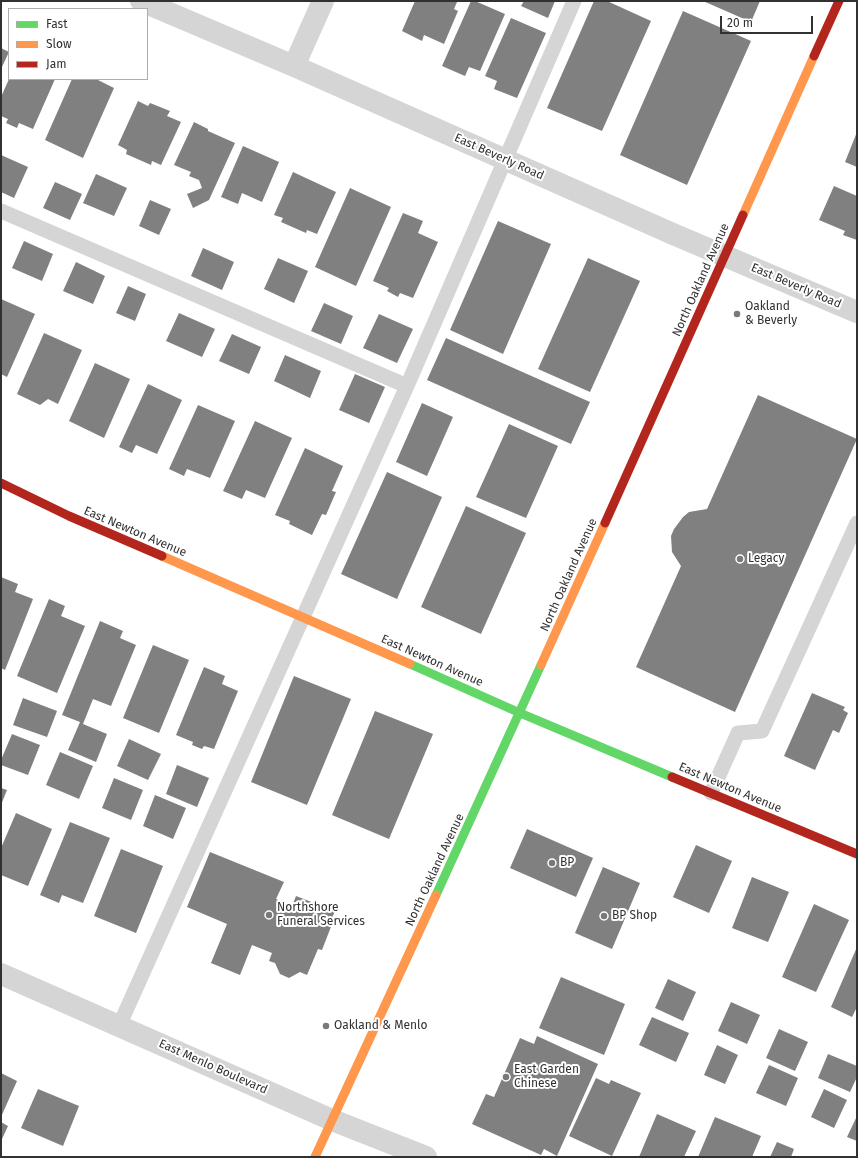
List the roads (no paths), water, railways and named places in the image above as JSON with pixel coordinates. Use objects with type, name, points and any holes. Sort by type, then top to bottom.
[{"type":"main road","name":"North Oakland Avenue","points":[[315,1157],[520,713],[839,1]]},
{"type":"main road","name":"East Newton Avenue","points":[[1,483],[69,516],[304,617],[520,713],[857,854]]},
{"type":"street","name":"East Beverly Road","points":[[141,1],[294,66],[725,256],[857,312]]},
{"type":"street","points":[[294,66],[323,1]]},
{"type":"street","name":"East Menlo Boulevard","points":[[1,974],[332,1120],[426,1157]]},
{"type":"lane","points":[[119,1026],[407,386],[504,159],[574,1]]},
{"type":"lane","points":[[1,211],[407,386]]},
{"type":"lane","points":[[711,793],[738,733],[762,731],[857,523]]},
{"type":"place","name":"Oakland & Beverly","points":[[737,314]]},
{"type":"place","name":"Legacy","points":[[740,559]]},
{"type":"place","name":"BP","points":[[552,863]]},
{"type":"place","name":"Northshore Funeral Services","points":[[269,915]]},
{"type":"place","name":"BP Shop","points":[[604,916]]},
{"type":"place","name":"Oakland & Menlo","points":[[326,1026]]},
{"type":"place","name":"East Garden Chinese","points":[[506,1077]]}]
